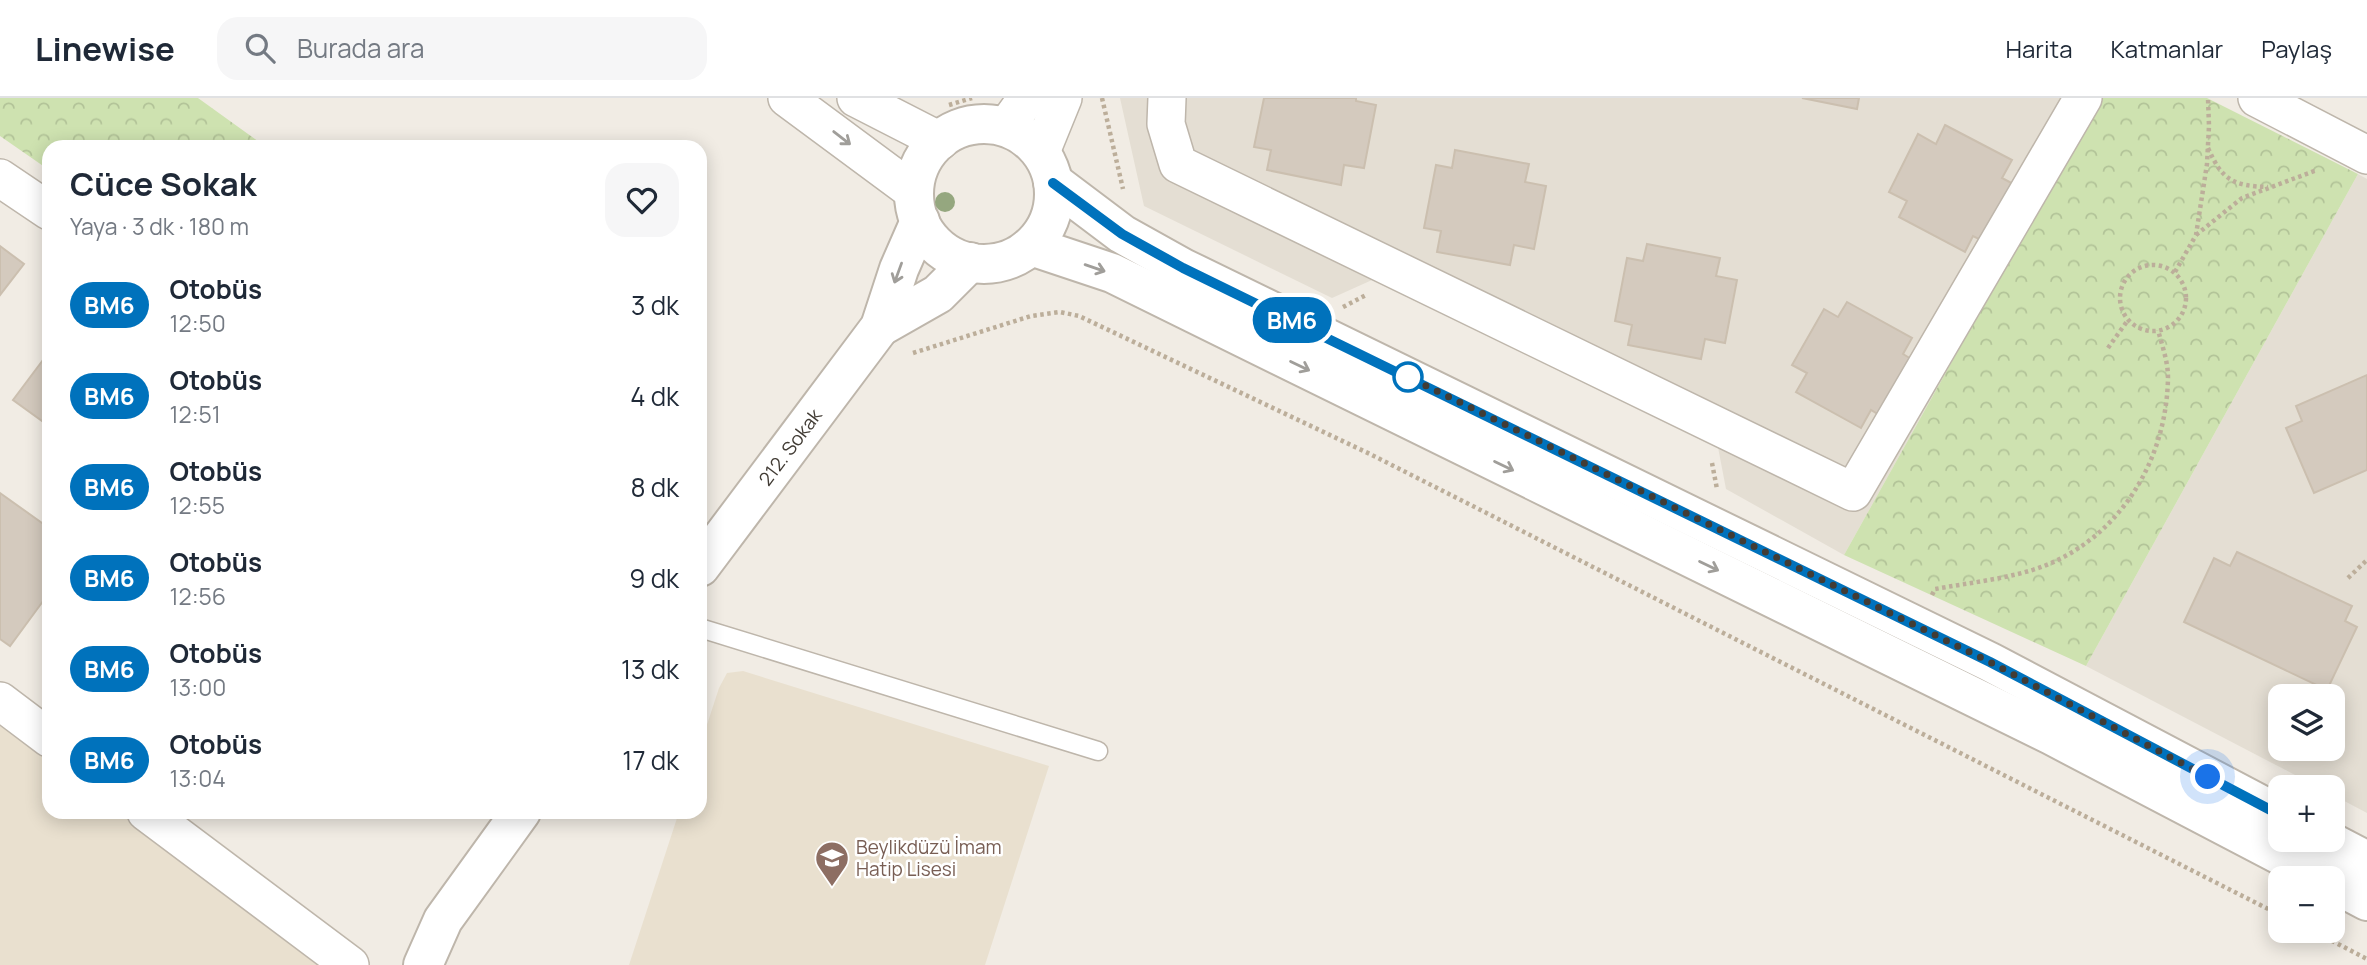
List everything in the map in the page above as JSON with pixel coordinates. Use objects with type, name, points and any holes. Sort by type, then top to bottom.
[{"type":"street","points":[[787,98],[917,206],[929,237],[947,253],[970,262],[994,264],[1017,256],[1031,246],[1050,221],[1055,198],[1047,167],[1063,98]]},
{"type":"street","points":[[856,98],[940,141]]},
{"type":"street","points":[[1167,98],[1166,124],[1178,164],[1853,492],[2083,98]]},
{"type":"street","points":[[2257,98],[2367,155]]},
{"type":"street","points":[[891,342],[899,269],[917,206],[918,171],[928,152],[963,127],[985,124],[1017,113],[1025,137],[1047,167],[1122,234],[1183,268],[1978,656],[2268,809]]},
{"type":"street","points":[[0,178],[42,206]]},
{"type":"street","points":[[1031,246],[1112,273],[2039,729],[2301,866]]},
{"type":"street","points":[[891,342],[970,262]]},
{"type":"street","name":"212. Sokak","points":[[707,559],[891,342]]},
{"type":"street","points":[[0,701],[42,733]]},
{"type":"street","points":[[155,819],[350,965]]},
{"type":"street","points":[[423,965],[443,920],[516,819]]},
{"type":"street","points":[[2345,849],[2367,861]]},
{"type":"street","points":[[2345,889],[2367,901]]},
{"type":"lane","points":[[707,630],[1098,751]]},
{"type":"path","points":[[1102,98],[1123,191]]},
{"type":"path","points":[[2196,235],[2208,147],[2208,98]]},
{"type":"path","points":[[2208,147],[2215,164],[2236,184],[2271,187]]},
{"type":"path","points":[[2175,272],[2196,235],[2242,198],[2367,155]]},
{"type":"path","points":[[2155,264],[2175,272],[2186,290],[2187,301],[2178,321],[2158,330],[2147,330],[2128,320],[2120,300],[2126,279],[2143,266],[2155,264]]},
{"type":"path","points":[[891,342],[1031,316],[1060,312],[1079,316],[1370,454],[2268,909]]},
{"type":"path","points":[[2108,348],[2128,320]]},
{"type":"path","points":[[1926,605],[1935,589],[2043,566],[2087,545],[2120,514],[2147,470],[2161,425],[2168,377],[2158,330]]},
{"type":"path","points":[[2348,578],[2367,560]]},
{"type":"path","points":[[2336,943],[2367,958]]},
{"type":"shaded area","points":[[1120,98],[2099,98],[1844,555],[1726,489],[1717,442],[1381,276],[1332,298],[1144,206]]},
{"type":"shaded area","points":[[2358,174],[2367,179],[2367,813],[2345,801],[2345,775],[2295,775],[2268,761],[2345,761],[2345,684],[2268,684],[2268,761],[2086,666]]},
{"type":"shaded area","name":"Beylikdüzü İmam Hatip Lisesi","points":[[743,671],[1049,766],[985,965],[629,965],[677,819],[707,819],[707,725],[727,673]]},
{"type":"shaded area","points":[[0,722],[42,754],[42,819],[128,819],[319,965],[0,965]]},
{"type":"green space","points":[[0,98],[198,98],[256,140],[42,140],[42,165],[0,136]]},
{"type":"green space","points":[[2099,98],[2207,98],[2358,174],[2086,666],[1844,555]]},
{"type":"building","points":[[1264,98],[1356,98],[1356,101],[1376,105],[1364,168],[1344,165],[1341,185],[1267,170],[1271,150],[1254,147]]},
{"type":"building","points":[[1802,98],[1859,98],[1857,109]]},
{"type":"building","points":[[1945,125],[2012,160],[2002,178],[2017,186],[1987,243],[1973,236],[1965,252],[1899,217],[1907,201],[1889,192],[1918,134],[1936,144]]},
{"type":"building","points":[[1455,150],[1529,164],[1525,182],[1546,186],[1534,249],[1514,245],[1510,265],[1437,252],[1441,231],[1424,228],[1436,165],[1452,168]]},
{"type":"building","points":[[1647,244],[1720,258],[1716,276],[1737,280],[1725,343],[1705,339],[1701,359],[1628,345],[1632,325],[1615,321],[1627,258],[1643,261]]},
{"type":"building","points":[[0,246],[24,264],[0,295]]},
{"type":"building","points":[[1847,302],[1912,338],[1903,354],[1921,365],[1889,421],[1871,410],[1861,428],[1796,392],[1807,373],[1792,365],[1824,309],[1838,317]]},
{"type":"building","points":[[42,361],[42,421],[13,400]]},
{"type":"building","points":[[2367,375],[2367,470],[2314,493],[2286,428],[2302,421],[2296,406]]},
{"type":"building","points":[[0,493],[42,523],[42,603],[10,646],[0,639]]},
{"type":"building","points":[[2237,552],[2352,606],[2345,621],[2357,627],[2330,684],[2314,684],[2184,622],[2214,558],[2230,566]]},
{"type":"bus line","name":"BM6","points":[[1053,183],[1122,234],[1183,268],[1990,662],[2268,809]]},
{"type":"place","name":"Beylikdüzü İmam Hatip Lisesi","points":[[832,888]]},
{"type":"route","points":[[1408,377],[1400,373],[1990,662],[2208,777]]}]
